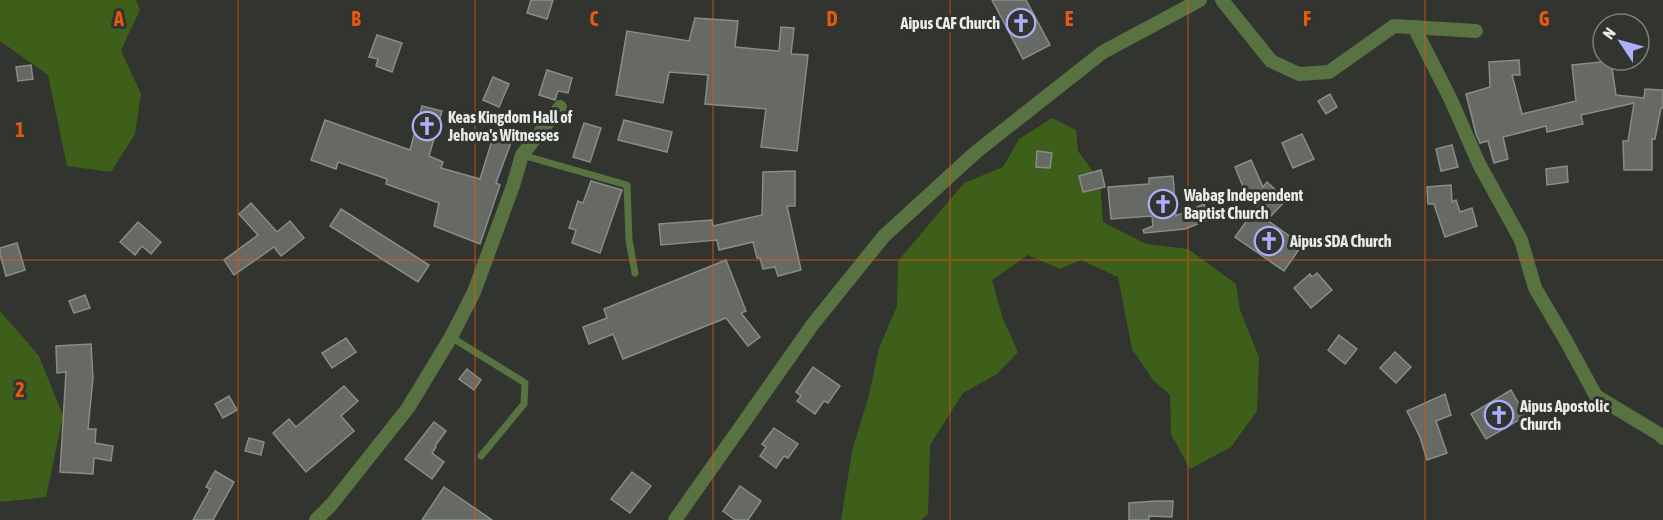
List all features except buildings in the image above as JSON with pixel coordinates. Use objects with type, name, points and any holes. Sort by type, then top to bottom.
[{"type":"street","points":[[675,520],[813,324],[884,236],[976,152],[1103,52],[1200,0]]},
{"type":"street","points":[[1222,0],[1271,61],[1299,74],[1329,72],[1394,26],[1476,31]]},
{"type":"street","points":[[1414,27],[1451,100],[1479,164],[1521,240],[1534,288],[1596,396],[1663,438]]},
{"type":"street","points":[[316,520],[331,505],[408,408],[451,337],[474,292],[522,155],[560,107]]},
{"type":"lane","points":[[522,155],[627,184],[629,240],[635,273]]},
{"type":"lane","points":[[451,337],[525,383],[524,404],[481,456]]},
{"type":"green space","points":[[0,0],[136,0],[140,10],[121,50],[141,94],[135,134],[111,172],[67,166],[48,75],[0,41]]},
{"type":"green space","points":[[1052,118],[1076,130],[1078,151],[1100,181],[1103,222],[1146,244],[1188,249],[1236,284],[1240,310],[1259,357],[1257,411],[1231,447],[1190,469],[1171,434],[1170,395],[1153,380],[1132,349],[1118,277],[1081,260],[1060,269],[1028,255],[992,280],[1003,319],[1018,352],[997,374],[963,393],[930,445],[928,514],[921,520],[841,520],[852,451],[869,395],[879,348],[897,306],[898,261],[964,183],[1003,167],[1019,139]]},
{"type":"green space","points":[[0,311],[39,356],[63,416],[46,497],[0,502]]},
{"type":"place","name":"Aipus CAF Church","points":[[1021,23]]},
{"type":"place","name":"Keas Kingdom Hall of Jehova's Witnesses","points":[[427,126]]},
{"type":"place","name":"Wabag Independent Baptist Church","points":[[1163,204]]},
{"type":"place","name":"Aipus SDA Church","points":[[1269,241]]},
{"type":"place","name":"Aipus Apostolic Church","points":[[1499,415]]}]
